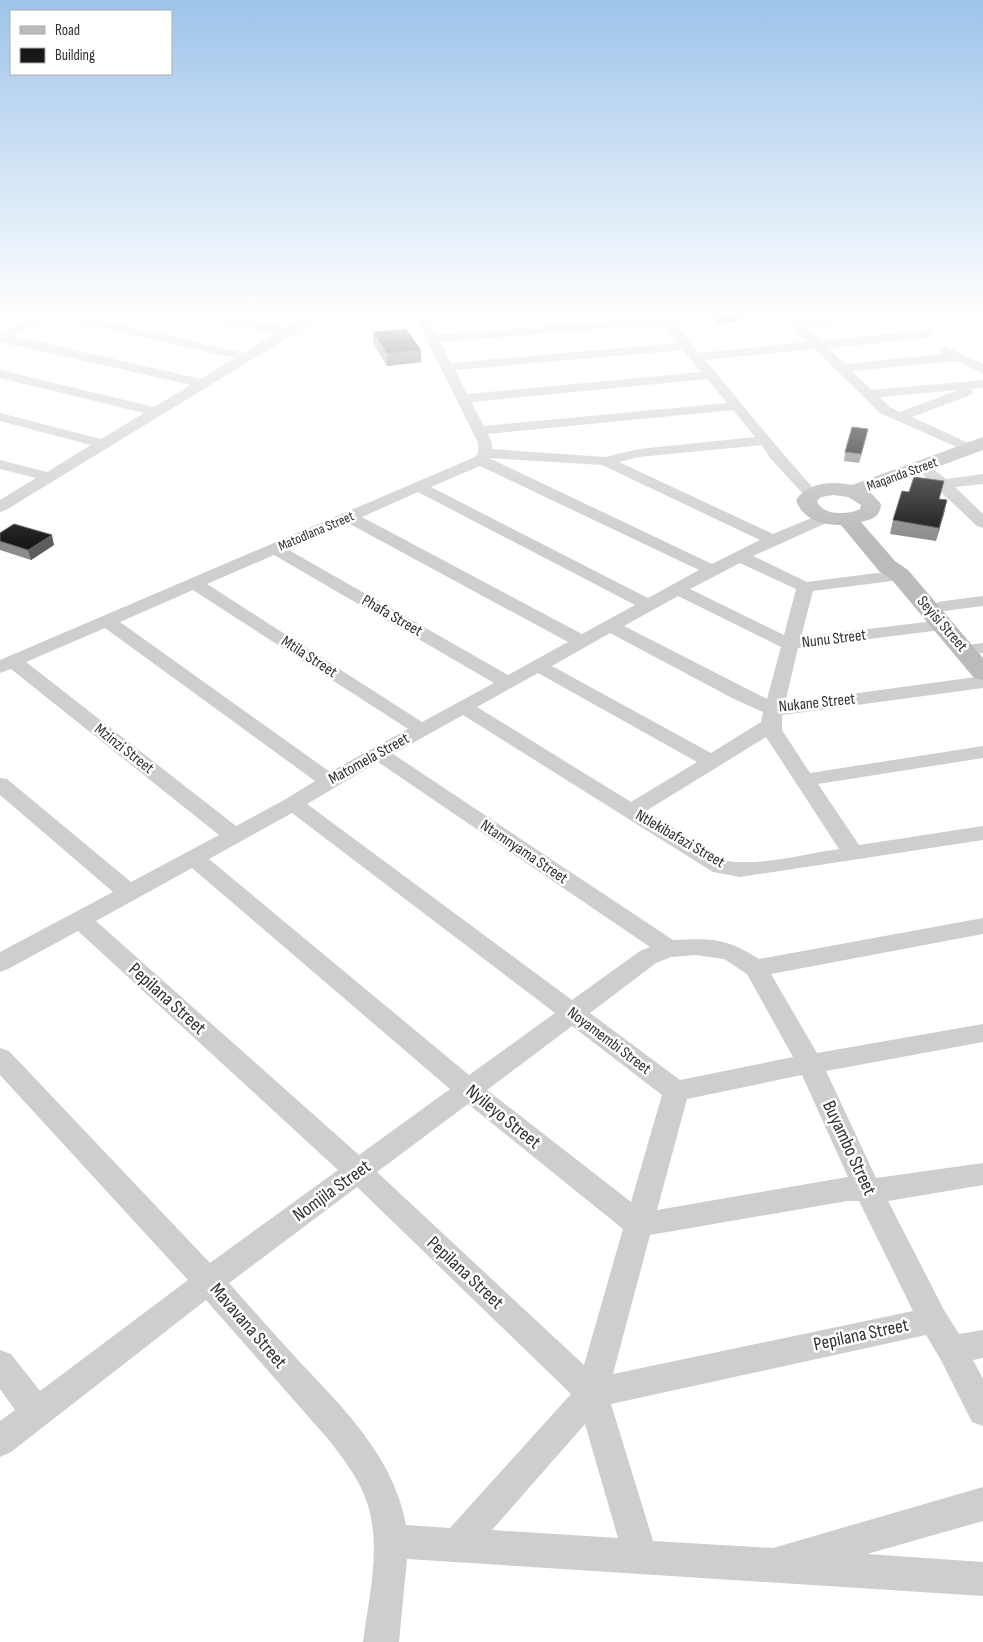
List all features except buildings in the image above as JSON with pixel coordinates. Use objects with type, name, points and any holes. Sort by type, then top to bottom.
[{"type":"street","points":[[60,389],[155,412]]},
{"type":"street","points":[[0,506],[194,389]]},
{"type":"street","points":[[457,389],[484,443],[483,456]]},
{"type":"street","points":[[462,399],[569,389]]},
{"type":"street","name":"Seyisi Street","points":[[721,389],[766,440],[775,455],[839,505],[887,566],[900,575],[944,616],[974,649],[983,673]]},
{"type":"street","points":[[863,389],[885,410],[898,418],[976,446]]},
{"type":"street","points":[[869,394],[937,389]]},
{"type":"street","points":[[898,418],[974,389]]},
{"type":"street","points":[[479,431],[736,406]]},
{"type":"street","points":[[0,417],[103,444]]},
{"type":"street","points":[[483,456],[605,462],[639,453],[766,440]]},
{"type":"street","name":"Maqanda Street","points":[[839,505],[930,462],[950,457],[976,446]]},
{"type":"street","points":[[483,456],[712,570]]},
{"type":"street","name":"Matodlana Street","points":[[7,665],[196,584],[483,456]]},
{"type":"street","name":"Maqanda Street","points":[[839,505],[940,466],[950,457]]},
{"type":"street","points":[[605,462],[769,538]]},
{"type":"street","points":[[0,464],[48,477]]},
{"type":"street","points":[[927,471],[981,518]]},
{"type":"street","points":[[943,484],[983,480]]},
{"type":"street","points":[[419,486],[648,606]]},
{"type":"street","name":"Matomela Street","points":[[5,953],[80,919],[292,804],[769,538],[839,505]]},
{"type":"street","points":[[350,516],[582,642]]},
{"type":"street","name":"Phafa Street","points":[[275,549],[508,683]]},
{"type":"street","points":[[739,556],[799,585],[900,575]]},
{"type":"street","name":"Mtila Street","points":[[196,584],[422,730]]},
{"type":"street","points":[[799,585],[789,644],[773,717],[776,738],[854,854]]},
{"type":"street","name":"Nunu Street","points":[[677,590],[789,644],[944,616],[983,601]]},
{"type":"street","points":[[107,622],[329,782]]},
{"type":"street","name":"Nukane Street","points":[[610,626],[750,699],[773,717],[983,682]]},
{"type":"street","name":"Mzinzi Street","points":[[7,665],[233,835]]},
{"type":"street","points":[[539,666],[710,761]]},
{"type":"street","name":"Ntlekibafazi Street","points":[[463,707],[721,867],[740,870],[756,869],[983,833]]},
{"type":"street","points":[[631,811],[710,761],[773,717]]},
{"type":"street","points":[[804,780],[983,752]]},
{"type":"street","name":"Ntamnyama Street","points":[[380,754],[669,949]]},
{"type":"street","points":[[0,784],[128,892]]},
{"type":"street","name":"Noyamembi Street","points":[[292,804],[676,1091]]},
{"type":"street","name":"Nyileyo Street","points":[[193,858],[403,1032],[469,1090],[639,1225]]},
{"type":"street","name":"Pepilana Street","points":[[80,919],[359,1172],[592,1393],[933,1320]]},
{"type":"street","points":[[756,968],[983,926]]},
{"type":"street","name":"Buyambo Street","points":[[669,949],[715,948],[731,952],[756,968],[810,1064],[867,1188],[933,1320],[952,1350],[983,1411]]},
{"type":"street","name":"Nomjila Street","points":[[0,1441],[209,1282],[648,957],[669,949]]},
{"type":"street","points":[[456,1546],[592,1393],[676,1091],[810,1064],[983,1033]]},
{"type":"street","name":"Mavavana Street","points":[[0,1058],[209,1282],[356,1449],[377,1484],[387,1514],[392,1541],[381,1642]]},
{"type":"street","points":[[639,1225],[847,1189],[867,1188],[885,1190],[983,1174]]},
{"type":"street","points":[[952,1350],[983,1344]]},
{"type":"street","points":[[0,1364],[37,1413]]},
{"type":"street","points":[[592,1393],[641,1558]]},
{"type":"street","points":[[766,1566],[983,1504]]},
{"type":"street","points":[[392,1541],[983,1579]]}]
